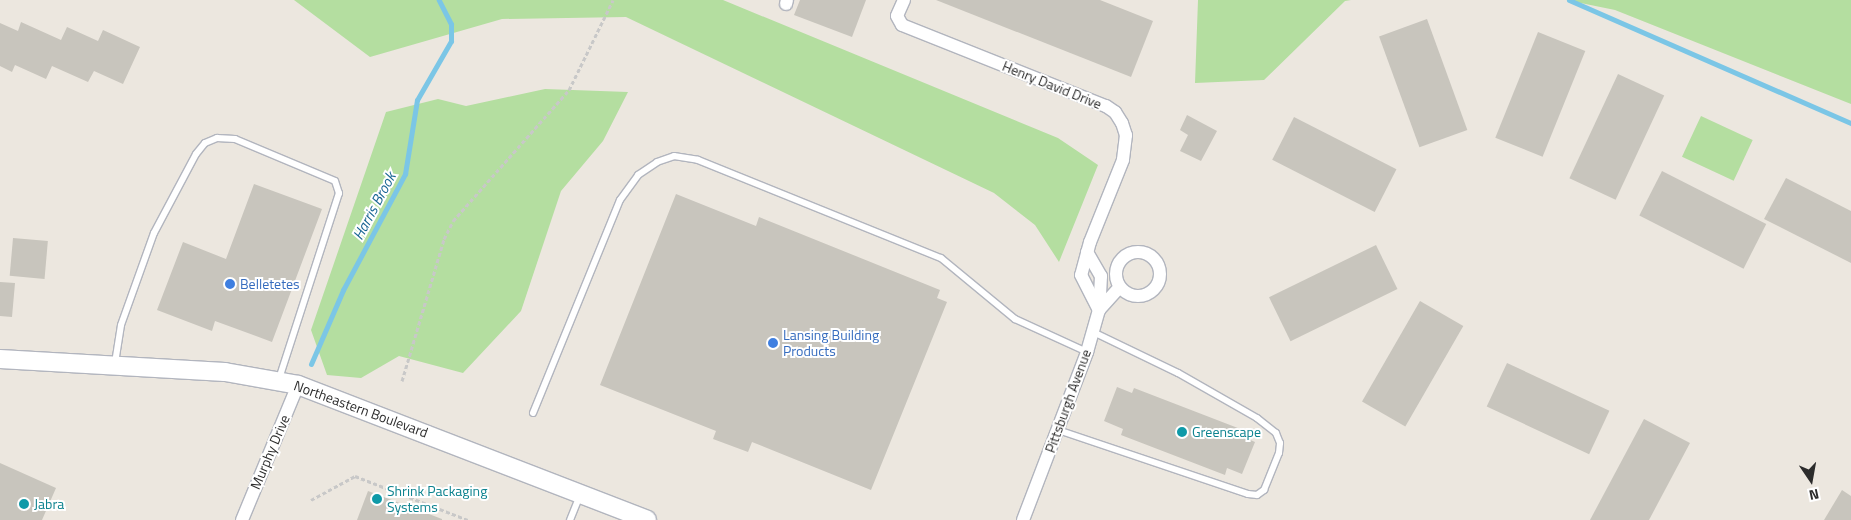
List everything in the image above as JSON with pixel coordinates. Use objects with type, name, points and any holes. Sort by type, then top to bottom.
[{"type":"street","name":"Henry David Drive","points":[[904,0],[897,16],[902,26],[1115,112],[1126,135],[1126,149],[1087,252],[1081,276],[1084,285],[1099,310]]},
{"type":"street","points":[[1087,252],[1101,276],[1099,310]]},
{"type":"street","name":"Pittsburgh Avenue","points":[[1023,520],[1087,352],[1099,310],[1120,287]]},
{"type":"street","name":"Northeastern Boulevard","points":[[0,360],[225,372],[278,380],[298,385],[647,520]]},
{"type":"street","name":"Murphy Drive","points":[[242,520],[298,385]]},
{"type":"lane","points":[[115,366],[121,325],[154,233],[196,154],[206,143],[217,138],[235,139],[335,182],[340,193],[278,380]]},
{"type":"lane","points":[[533,413],[620,200],[638,175],[657,162],[674,156],[698,160],[941,258],[1015,319],[1087,352]]},
{"type":"lane","points":[[1058,430],[1248,494],[1257,495],[1264,490],[1279,453],[1280,443],[1276,433],[1257,418],[1178,373],[1093,332]]},
{"type":"lane","points":[[570,520],[580,494]]},
{"type":"path","points":[[402,381],[444,239],[453,221],[570,90],[613,0]]},
{"type":"path","points":[[311,500],[355,476],[468,520]]},
{"type":"green space","points":[[294,0],[723,0],[1058,138],[1098,165],[1059,262],[1035,225],[994,193],[626,17],[502,19],[370,57]]},
{"type":"green space","points":[[1198,0],[1351,0],[1345,1],[1264,80],[1195,83]]},
{"type":"green space","points":[[1566,0],[1851,0],[1851,104],[1615,10]]},
{"type":"green space","points":[[545,89],[628,92],[603,141],[561,191],[521,311],[463,373],[399,356],[361,378],[327,375],[311,330],[386,112],[438,99],[466,106]]},
{"type":"green space","points":[[1701,116],[1753,140],[1734,181],[1682,157]]},
{"type":"building","points":[[800,0],[866,0],[852,37],[794,15]]},
{"type":"building","points":[[936,0],[1100,0],[1153,21],[1131,77]]},
{"type":"building","points":[[1427,19],[1467,130],[1419,147],[1379,36]]},
{"type":"building","points":[[21,22],[61,40],[67,27],[98,41],[103,30],[140,47],[123,84],[94,71],[88,82],[52,66],[46,79],[15,65],[12,72],[0,66],[0,23],[18,31]]},
{"type":"building","points":[[1538,32],[1585,51],[1543,157],[1495,138]]},
{"type":"building","points":[[1618,74],[1664,96],[1616,200],[1569,178]]},
{"type":"building","points":[[1187,115],[1217,131],[1201,161],[1180,151],[1188,135],[1180,130]]},
{"type":"building","points":[[1294,117],[1396,169],[1375,212],[1272,160]]},
{"type":"building","points":[[1662,171],[1766,224],[1744,269],[1639,216]]},
{"type":"building","points":[[1786,178],[1851,211],[1851,263],[1764,219]]},
{"type":"building","name":"Belletetes","points":[[254,184],[322,209],[272,342],[215,321],[212,331],[157,310],[183,242],[226,259]]},
{"type":"building","name":"Lansing Building Products","points":[[676,194],[756,226],[759,217],[940,290],[937,298],[947,302],[871,490],[752,442],[748,452],[713,439],[716,431],[600,385]]},
{"type":"building","points":[[13,238],[48,241],[45,279],[10,276]]},
{"type":"building","points":[[1376,245],[1397,289],[1291,341],[1269,297]]},
{"type":"building","points":[[0,282],[15,283],[12,317],[0,316]]},
{"type":"building","points":[[1420,301],[1463,326],[1405,426],[1362,401]]},
{"type":"building","points":[[1507,363],[1609,411],[1589,454],[1487,407]]},
{"type":"building","name":"Greenscape","points":[[1117,387],[1132,393],[1134,388],[1243,430],[1241,436],[1255,442],[1242,474],[1227,468],[1225,475],[1121,435],[1123,429],[1104,421]]},
{"type":"building","points":[[1644,419],[1690,443],[1649,520],[1590,520]]},
{"type":"building","name":"Jabra","points":[[0,463],[56,488],[42,520],[0,520]]},
{"type":"building","points":[[1842,490],[1851,496],[1851,520],[1824,520]]},
{"type":"building","name":"Shrink Packaging Systems","points":[[368,491],[442,519],[442,520],[357,520]]},
{"type":"waterway","name":"Harris Brook","points":[[311,364],[343,290],[405,174],[417,100],[451,41],[451,24],[439,0]]},
{"type":"waterway","points":[[1569,0],[1851,123]]},
{"type":"place","name":"Belletetes","points":[[230,284]]},
{"type":"place","name":"Lansing Building Products","points":[[773,343]]},
{"type":"place","name":"Greenscape","points":[[1182,432]]},
{"type":"place","name":"Shrink Packaging Systems","points":[[377,499]]},
{"type":"place","name":"Jabra","points":[[24,504]]}]
